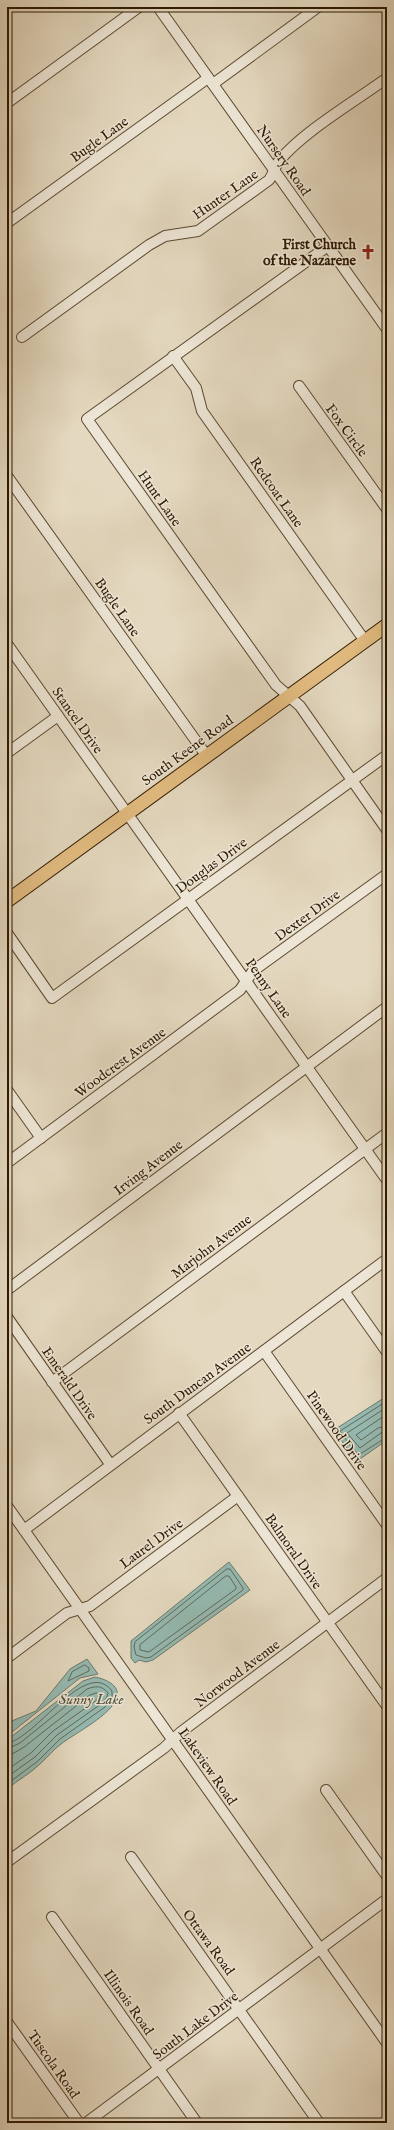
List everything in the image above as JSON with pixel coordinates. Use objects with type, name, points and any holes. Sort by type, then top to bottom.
[{"type":"main road","name":"South Keene Road","points":[[7,901],[387,625]]},
{"type":"street","points":[[7,103],[139,7]]},
{"type":"street","name":"Bugle Lane","points":[[7,223],[318,7]]},
{"type":"street","name":"Nursery Road","points":[[160,8],[387,329]]},
{"type":"street","name":"Hunter Lane","points":[[22,337],[149,245],[165,236],[198,230],[216,220],[269,180],[275,172],[277,162],[302,139],[387,78]]},
{"type":"street","name":"Hunt Lane","points":[[328,246],[87,419],[276,685],[300,706],[387,830]]},
{"type":"street","name":"Redcoat Lane","points":[[173,356],[196,388],[202,411],[364,641]]},
{"type":"street","name":"Fox Circle","points":[[299,386],[387,509]]},
{"type":"street","name":"Bugle Lane","points":[[7,476],[206,755]]},
{"type":"street","name":"Stancel Drive","points":[[7,644],[127,813]]},
{"type":"street","points":[[7,753],[58,716]]},
{"type":"street","name":"Douglas Drive","points":[[7,933],[52,998],[387,755]]},
{"type":"street","name":"Penny Lane","points":[[127,813],[387,1180]]},
{"type":"street","name":"Dexter Drive","points":[[247,981],[253,971],[387,874]]},
{"type":"street","name":"Woodcrest Avenue","points":[[7,1163],[240,990],[247,981]]},
{"type":"street","name":"Irving Avenue","points":[[7,1290],[387,1007]]},
{"type":"street","points":[[7,1090],[41,1138]]},
{"type":"street","name":"Marjohn Avenue","points":[[52,1382],[387,1133]]},
{"type":"street","name":"South Duncan Avenue","points":[[24,1530],[110,1464],[387,1259]]},
{"type":"street","points":[[344,1291],[387,1352]]},
{"type":"street","name":"Emerald Drive","points":[[7,1317],[110,1464]]},
{"type":"street","name":"Pinewood Drive","points":[[264,1351],[387,1525]]},
{"type":"street","name":"Balmoral Drive","points":[[179,1413],[387,1706]]},
{"type":"street","name":"Laurel Drive","points":[[79,1609],[90,1606],[238,1496]]},
{"type":"street","name":"Lakeview Road","points":[[7,1506],[387,2042]]},
{"type":"street","name":"Norwood Avenue","points":[[7,1862],[164,1748],[172,1740],[387,1578]]},
{"type":"street","points":[[7,1658],[67,1613],[79,1609]]},
{"type":"street","points":[[326,1790],[387,1876]]},
{"type":"street","name":"Ottawa Road","points":[[131,1857],[320,2123]]},
{"type":"street","name":"South Lake Drive","points":[[86,2123],[387,1899]]},
{"type":"street","name":"Illinois Road","points":[[52,1917],[197,2123]]},
{"type":"street","name":"Tuscola Road","points":[[7,2022],[79,2123]]},
{"type":"water","points":[[387,1396],[387,1440],[360,1459],[351,1454],[334,1430]]},
{"type":"water","points":[[229,1562],[250,1590],[153,1660],[146,1662],[139,1660],[135,1663],[131,1658],[131,1641]]},
{"type":"water","points":[[87,1659],[98,1674],[80,1678],[7,1736],[7,1723],[36,1711],[70,1669]]},
{"type":"water","name":"Sunny Lake","points":[[95,1677],[103,1679],[114,1686],[117,1697],[114,1704],[101,1717],[61,1744],[37,1767],[7,1789],[7,1740],[83,1681]]},
{"type":"place","name":"First Church of the Nazarene","points":[[368,252]]}]
